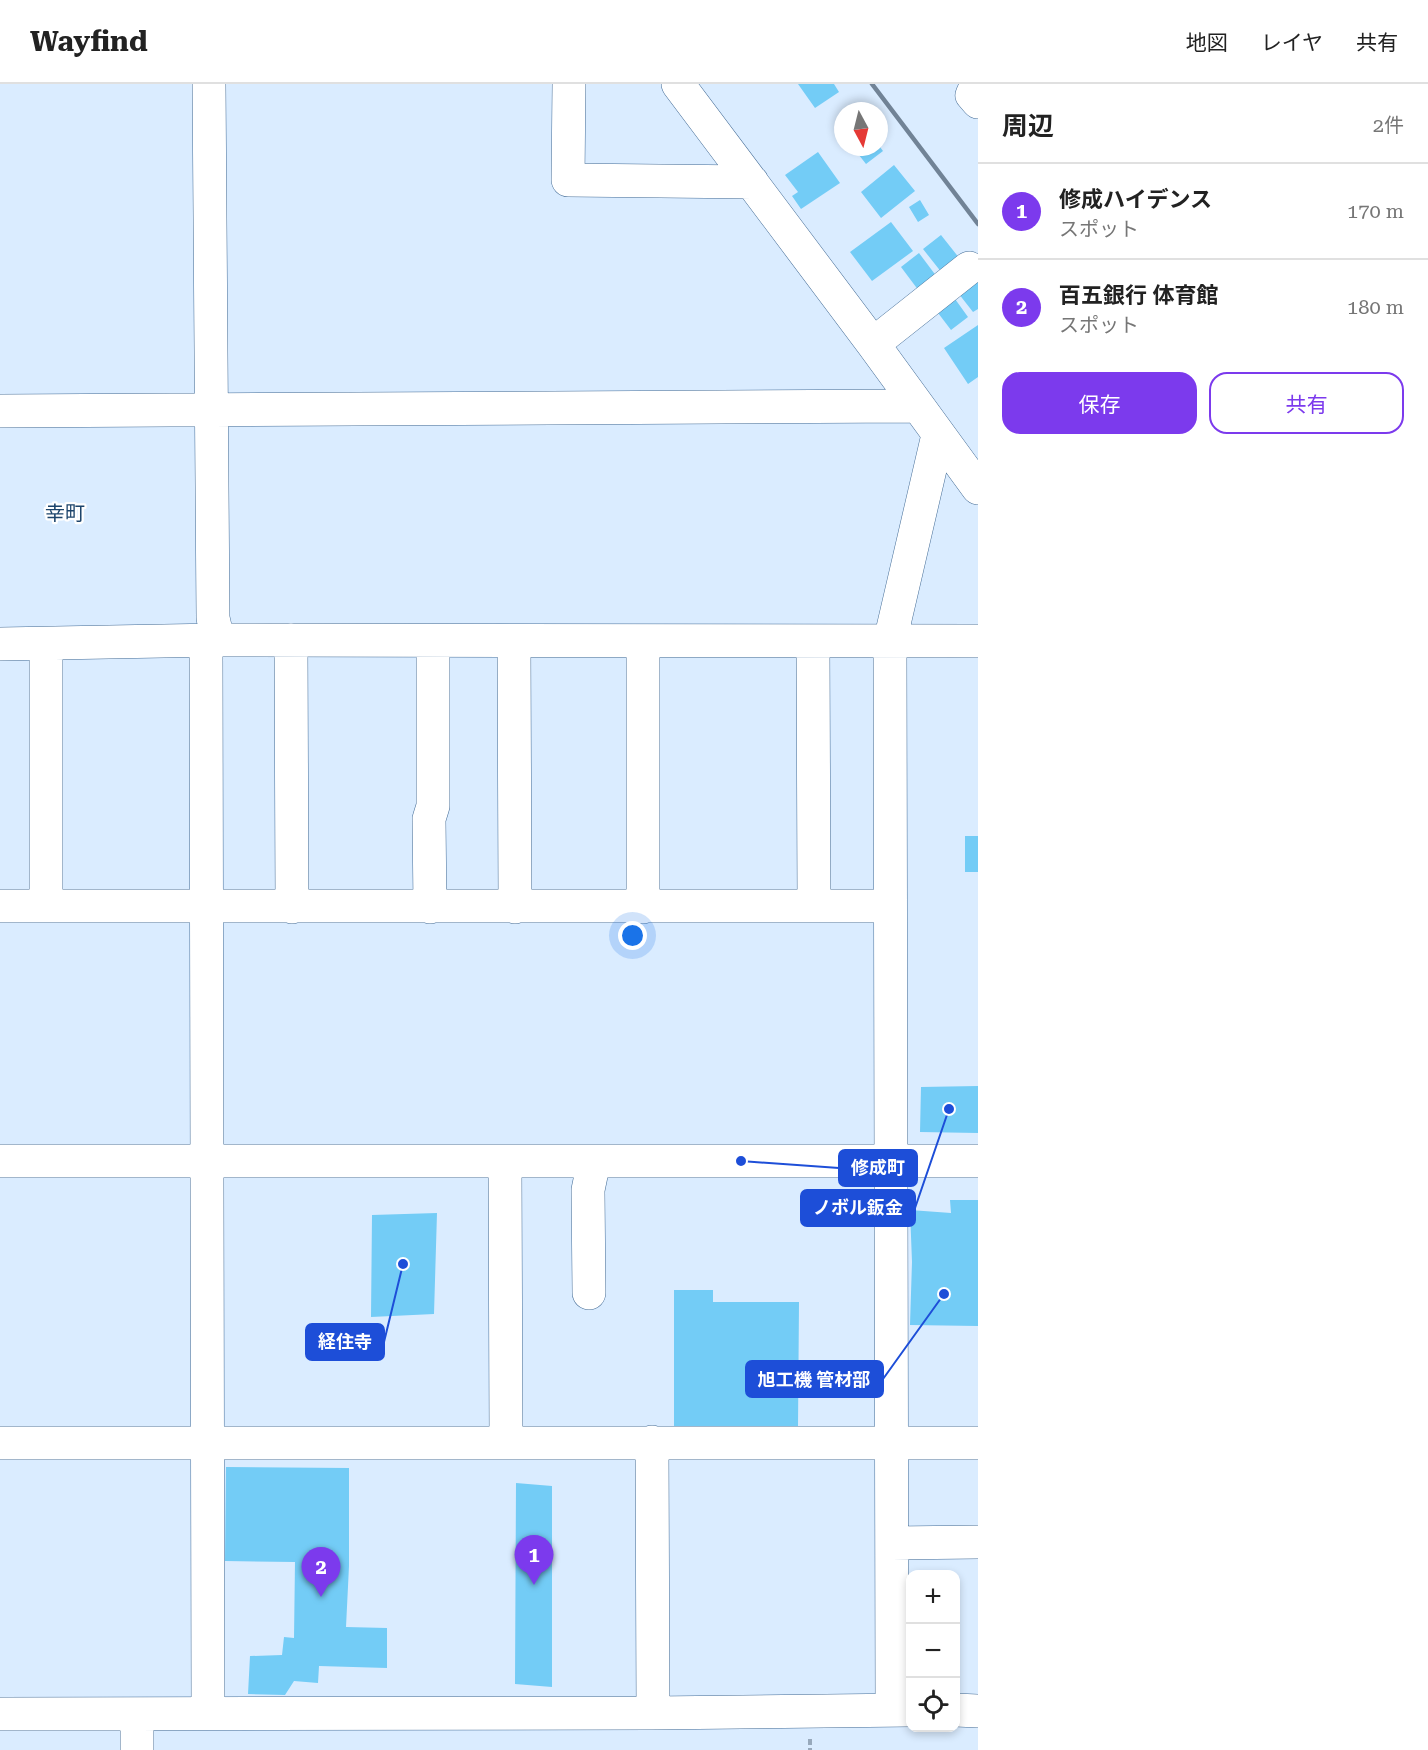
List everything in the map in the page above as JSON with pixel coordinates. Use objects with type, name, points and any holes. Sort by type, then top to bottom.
[{"type":"street","points":[[208,1713],[207,907],[213,618],[209,84]]},
{"type":"street","points":[[568,84],[568,180],[752,182]]},
{"type":"street","points":[[678,84],[978,488]]},
{"type":"street","points":[[873,344],[969,268]]},
{"type":"street","points":[[0,411],[917,406]]},
{"type":"street","points":[[0,1714],[653,1713],[901,1710],[892,1543],[890,641],[938,435]]},
{"type":"street","points":[[0,644],[212,640],[978,641]]},
{"type":"street","points":[[291,640],[292,907]]},
{"type":"street","points":[[430,907],[429,819],[433,806],[433,641]]},
{"type":"street","points":[[514,641],[515,907]]},
{"type":"street","points":[[643,641],[643,907]]},
{"type":"street","points":[[813,641],[814,906]]},
{"type":"street","points":[[46,644],[46,906]]},
{"type":"street","points":[[0,906],[890,906]]},
{"type":"street","points":[[0,1161],[978,1161]]},
{"type":"street","points":[[505,1161],[506,1442]]},
{"type":"street","points":[[589,1293],[588,1190],[594,1161]]},
{"type":"street","points":[[652,1442],[653,1713]]},
{"type":"street","points":[[0,1443],[978,1443]]},
{"type":"street","points":[[892,1543],[978,1542]]},
{"type":"street","points":[[960,1710],[978,1710]]},
{"type":"street","points":[[137,1750],[138,1714]]},
{"type":"building","points":[[798,84],[834,84],[839,92],[815,108]]},
{"type":"building","points":[[818,152],[840,183],[801,209],[792,196],[798,192],[785,175]]},
{"type":"building","points":[[860,156],[876,156],[866,164]]},
{"type":"building","points":[[894,165],[915,191],[881,218],[861,192]]},
{"type":"building","points":[[920,200],[929,215],[918,222],[909,207]]},
{"type":"building","points":[[891,222],[913,251],[872,281],[850,252]]},
{"type":"building","points":[[941,235],[960,259],[942,273],[923,249]]},
{"type":"building","points":[[919,253],[937,277],[919,291],[901,267]]},
{"type":"building","points":[[973,276],[978,283],[978,309],[973,312],[955,289]]},
{"type":"building","points":[[950,292],[968,317],[951,330],[932,305]]},
{"type":"building","points":[[978,325],[978,377],[968,384],[944,348]]},
{"type":"building","points":[[965,836],[978,836],[978,872],[965,872]]},
{"type":"building","points":[[978,1086],[978,1133],[920,1132],[921,1087]]},
{"type":"building","points":[[950,1200],[978,1200],[978,1326],[910,1325],[912,1262],[910,1210],[951,1213]]},
{"type":"building","points":[[437,1213],[434,1314],[371,1317],[372,1215]]},
{"type":"building","points":[[674,1290],[713,1290],[713,1302],[799,1302],[798,1426],[674,1426]]},
{"type":"building","points":[[226,1467],[349,1468],[349,1566],[346,1627],[387,1628],[387,1668],[319,1666],[318,1683],[294,1681],[285,1695],[248,1694],[250,1656],[282,1655],[284,1637],[294,1638],[295,1562],[225,1561]]},
{"type":"building","points":[[516,1483],[552,1486],[552,1687],[515,1684]]},
{"type":"railway","points":[[872,84],[978,224]]},
{"type":"place","name":"ノボル鈑金","points":[[949,1109]]},
{"type":"place","name":"修成町","points":[[741,1161]]},
{"type":"place","name":"経住寺","points":[[403,1264]]},
{"type":"place","name":"旭工機 管材部","points":[[944,1294]]},
{"type":"place","name":"修成ハイデンス","points":[[534,1585]]},
{"type":"place","name":"百五銀行 体育館","points":[[321,1597]]},
{"type":"district","name":"幸町","points":[[65,513]]}]
